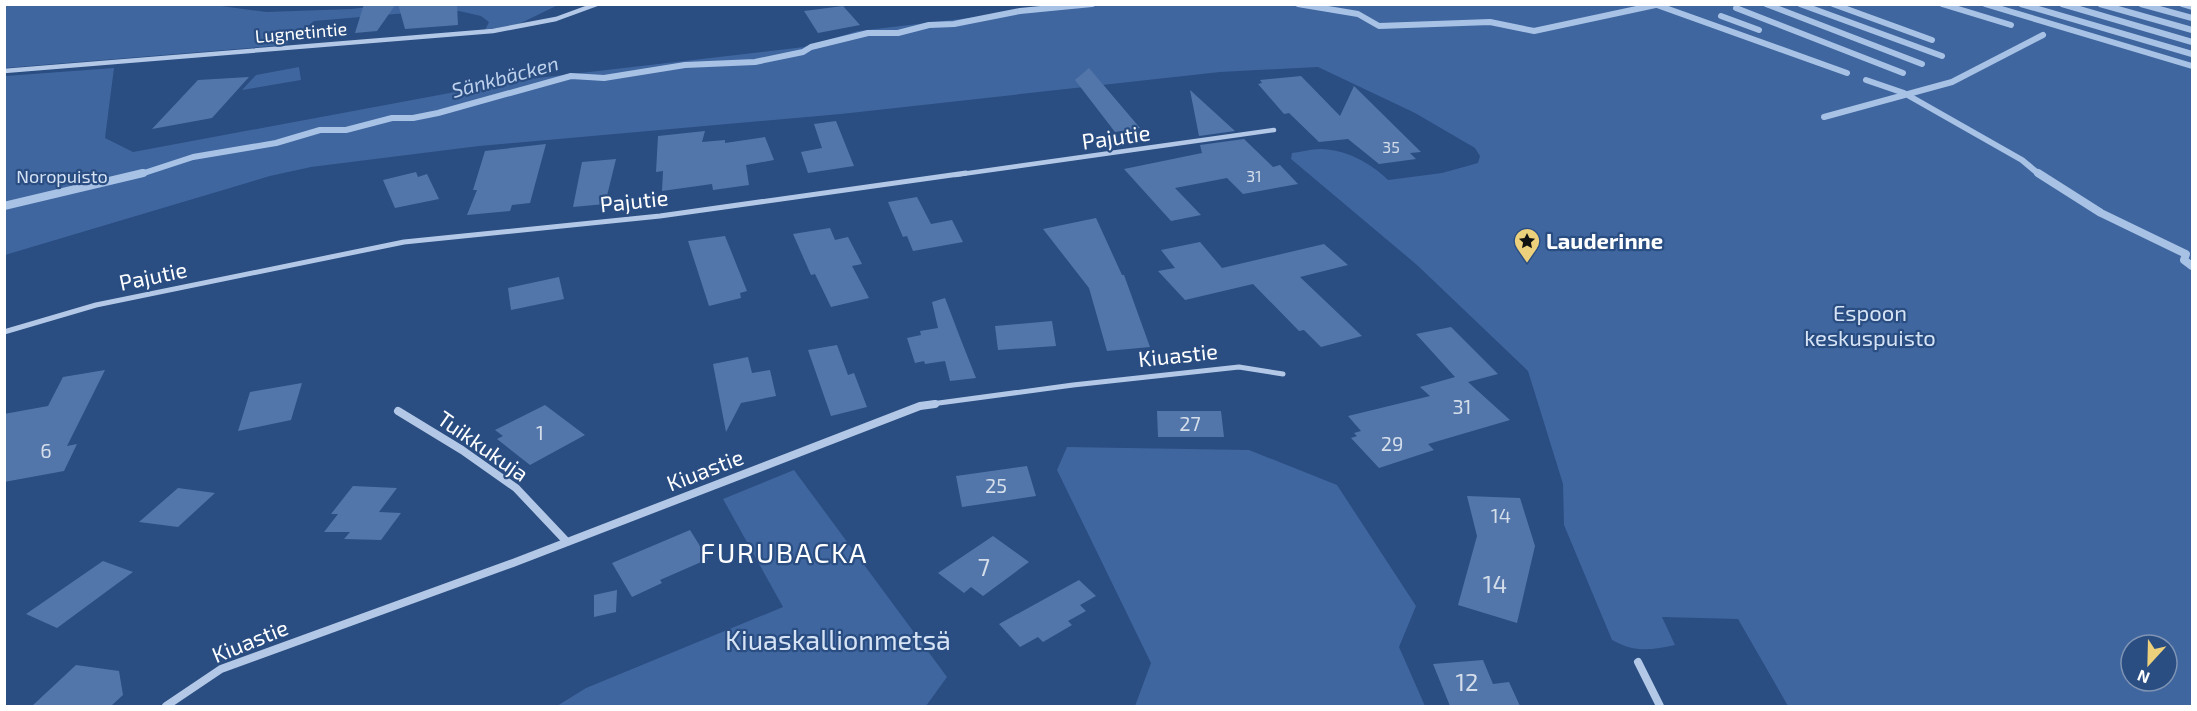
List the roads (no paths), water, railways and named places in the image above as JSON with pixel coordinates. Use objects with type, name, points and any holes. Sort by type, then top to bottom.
[{"type":"street","name":"Lugnetintie","points":[[4,71],[493,31],[555,19],[597,4]]},
{"type":"street","name":"Pajutie","points":[[4,332],[96,305],[404,243],[660,216],[1274,130]]},
{"type":"street","name":"Kiuastie","points":[[166,706],[221,669],[567,542],[920,406],[1073,385],[1239,367],[1283,374]]},
{"type":"street","name":"Tuikkukuja","points":[[398,411],[462,450],[516,488],[567,542]]},
{"type":"street","points":[[1638,662],[1660,706]]},
{"type":"waterway","name":"Sänkbäcken","points":[[138,175],[193,157],[276,143],[320,130],[346,130],[392,118],[413,118],[438,113],[571,76],[604,78],[685,65],[755,62],[803,52],[811,47],[868,33],[898,33],[929,25],[954,24],[1020,11],[1092,4]]},
{"type":"waterway","points":[[1298,4],[1358,14],[1379,26],[1490,22],[1534,31],[1660,4]]},
{"type":"waterway","points":[[1766,4],[1922,64]]},
{"type":"waterway","points":[[1800,4],[1942,56]]},
{"type":"waterway","points":[[1833,4],[1932,40]]},
{"type":"waterway","points":[[1942,4],[2011,25]]},
{"type":"waterway","points":[[1985,4],[2192,66]]},
{"type":"waterway","points":[[2021,4],[2192,54]]},
{"type":"waterway","points":[[2062,4],[2192,42]]},
{"type":"waterway","points":[[2100,4],[2192,30]]},
{"type":"waterway","points":[[2141,4],[2192,18]]},
{"type":"waterway","points":[[2182,4],[2192,7]]},
{"type":"waterway","points":[[1657,5],[1847,73]]},
{"type":"waterway","points":[[1736,8],[1903,73]]},
{"type":"waterway","points":[[1721,16],[1759,30]]},
{"type":"waterway","points":[[1907,94],[1952,82],[2043,35]]},
{"type":"waterway","points":[[1866,80],[1907,94]]},
{"type":"waterway","points":[[1824,117],[1907,94]]},
{"type":"waterway","points":[[1907,94],[2022,160],[2040,175]]},
{"type":"waterway","name":"Sänkbäcken","points":[[4,206],[143,173]]},
{"type":"waterway","points":[[2038,173],[2101,213],[2186,254],[2184,260],[2192,266]]},
{"type":"place","name":"Lauderinne","points":[[1527,264]]},
{"type":"district","name":"FURUBACKA","points":[[784,553]]},
{"type":"park label","name":"Noropuisto","points":[[62,177]]},
{"type":"park label","name":"Espoon keskuspuisto","points":[[1870,326]]},
{"type":"park label","name":"Kiuaskallionmetsä","points":[[838,641]]}]
